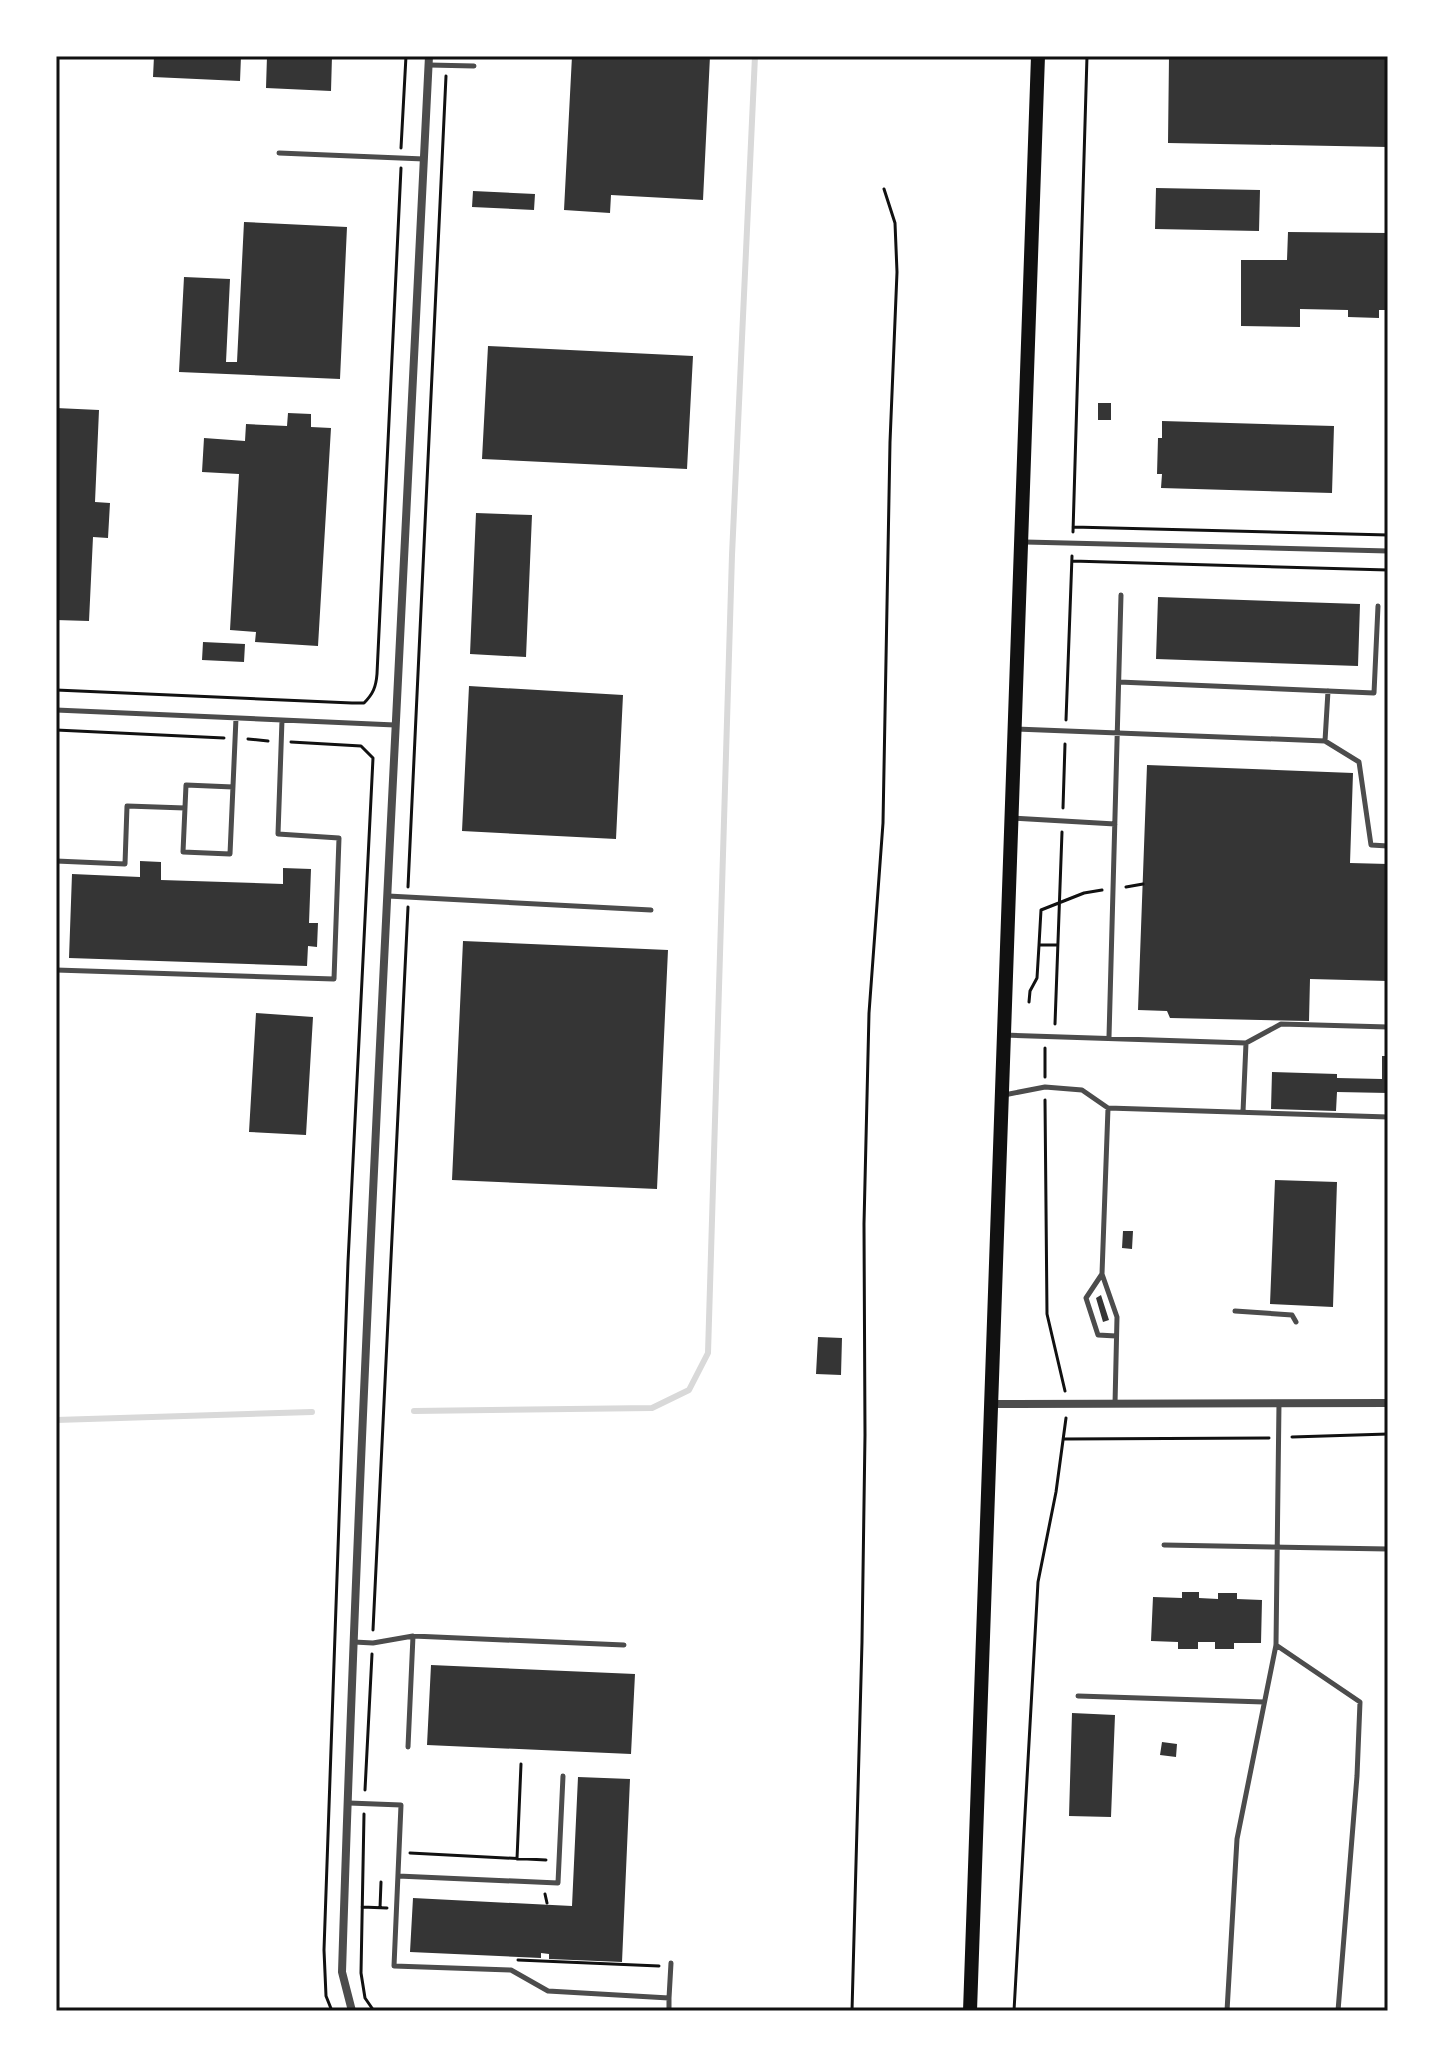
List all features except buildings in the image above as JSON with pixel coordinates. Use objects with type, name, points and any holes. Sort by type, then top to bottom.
[{"type":"main road","points":[[970,2011],[1038,56]]},
{"type":"street","points":[[352,2011],[342,1972],[353,1642],[428,61]]},
{"type":"street","points":[[993,1404],[1388,1403]]},
{"type":"lane","points":[[428,61],[447,66],[474,66]]},
{"type":"lane","points":[[279,153],[424,159]]},
{"type":"lane","points":[[1021,541],[1388,551]]},
{"type":"lane","points":[[1109,1037],[1121,595]]},
{"type":"lane","points":[[1119,682],[1374,693],[1378,606]]},
{"type":"lane","points":[[1325,741],[1328,691]]},
{"type":"lane","points":[[56,710],[395,725]]},
{"type":"lane","points":[[233,787],[186,785],[183,852],[230,854],[233,787],[234,738],[236,718]]},
{"type":"lane","points":[[56,970],[334,979],[339,838],[278,834],[282,720]]},
{"type":"lane","points":[[1015,729],[1325,741],[1359,762],[1371,845],[1388,846]]},
{"type":"lane","points":[[56,861],[125,864],[127,806],[185,808]]},
{"type":"lane","points":[[1013,818],[1115,824]]},
{"type":"lane","points":[[388,896],[651,910]]},
{"type":"lane","points":[[1003,1035],[1246,1043],[1281,1024],[1388,1027]]},
{"type":"lane","points":[[1243,1112],[1246,1043]]},
{"type":"lane","points":[[1002,1096],[1045,1087],[1082,1090],[1108,1108],[1388,1117]]},
{"type":"lane","points":[[1108,1108],[1102,1274],[1117,1317],[1115,1405]]},
{"type":"lane","points":[[1102,1274],[1086,1298],[1098,1335],[1116,1336]]},
{"type":"lane","points":[[1235,1311],[1292,1315],[1296,1322]]},
{"type":"lane","points":[[1227,2011],[1237,1839],[1276,1645],[1279,1403]]},
{"type":"lane","points":[[1164,1545],[1388,1549]]},
{"type":"lane","points":[[353,1642],[373,1643],[413,1636],[624,1645]]},
{"type":"lane","points":[[408,1747],[413,1636]]},
{"type":"lane","points":[[1276,1645],[1360,1702],[1338,2011]]},
{"type":"lane","points":[[1078,1696],[1264,1702]]},
{"type":"lane","points":[[398,1876],[558,1883],[563,1776]]},
{"type":"lane","points":[[348,1803],[401,1805],[394,1966],[511,1970],[548,1991],[669,1998]]},
{"type":"lane","points":[[669,2011],[671,1965]]},
{"type":"path","points":[[56,690],[364,703],[376,687],[406,56]]},
{"type":"path","points":[[391,1264],[447,66]]},
{"type":"path","points":[[852,2011],[862,1642],[868,1028],[883,823],[890,442],[897,272],[895,223],[884,189]]},
{"type":"path","points":[[1073,527],[1388,535]]},
{"type":"path","points":[[1072,561],[1388,570]]},
{"type":"path","points":[[56,730],[361,746],[373,758],[348,1262],[324,1935],[326,1996],[332,2011]]},
{"type":"path","points":[[1029,1002],[1030,991],[1037,978],[1041,910],[1084,893],[1143,884]]},
{"type":"path","points":[[1039,945],[1058,945]]},
{"type":"path","points":[[1064,1439],[1388,1434]]},
{"type":"path","points":[[517,1859],[521,1764]]},
{"type":"path","points":[[410,1853],[559,1860]]},
{"type":"path","points":[[380,1908],[381,1882]]},
{"type":"path","points":[[362,1907],[397,1909]]},
{"type":"path","points":[[516,1960],[671,1965]]},
{"type":"waterway","points":[[414,1411],[652,1408],[689,1390],[708,1353],[732,555],[755,56]]},
{"type":"waterway","points":[[56,1420],[312,1412]]}]
